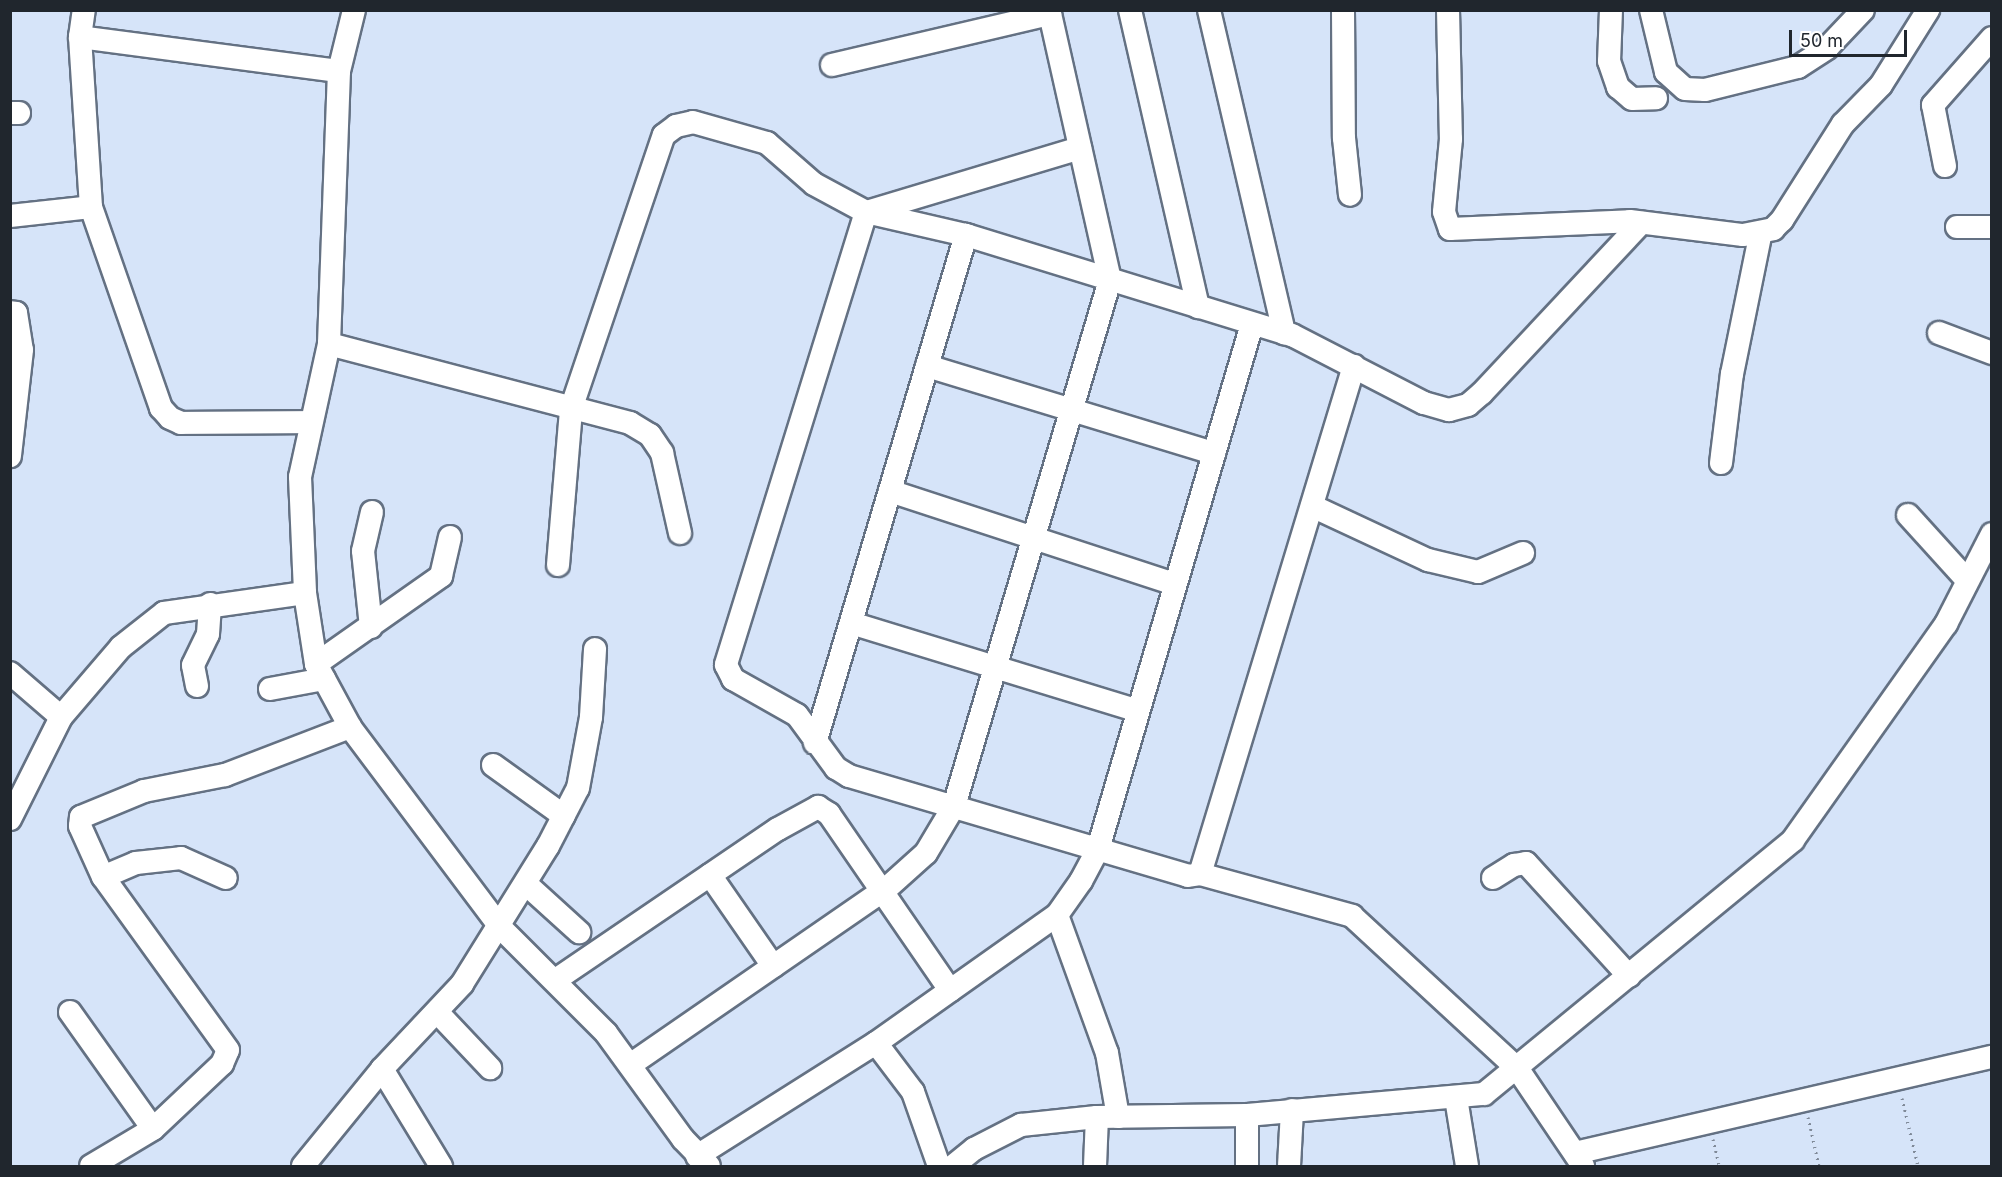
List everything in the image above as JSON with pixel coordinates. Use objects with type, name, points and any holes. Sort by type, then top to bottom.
[{"type":"street","points":[[84,10],[80,37],[91,207],[161,408],[170,418],[181,423],[311,422]]},
{"type":"street","points":[[354,10],[339,70],[329,344],[300,477],[305,593],[320,671],[350,727],[500,927],[557,979],[630,1065],[703,1161],[876,1043],[1057,915],[1098,849],[1252,324]]},
{"type":"street","points":[[1130,10],[1198,307]]},
{"type":"street","points":[[1209,10],[1284,333]]},
{"type":"street","points":[[1343,10],[1344,138],[1350,195]]},
{"type":"street","points":[[1448,10],[1451,139],[1444,212],[1450,229],[1641,223],[1761,232],[1782,220],[1843,124],[1881,85],[1928,10]]},
{"type":"street","points":[[1611,10],[1609,60],[1618,87],[1632,99],[1656,98]]},
{"type":"street","points":[[1651,10],[1666,72],[1685,88],[1705,90],[1798,68],[1827,48],[1863,10]]},
{"type":"street","points":[[630,1065],[884,891],[926,854],[954,806],[1110,280],[1049,12],[832,65]]},
{"type":"street","points":[[80,37],[339,70]]},
{"type":"street","points":[[1945,166],[1933,105],[1992,38]]},
{"type":"street","points":[[558,564],[572,409],[664,135],[676,126],[693,122],[767,143],[814,184],[866,212],[966,235],[1284,333],[1439,408],[1468,405],[1641,223]]},
{"type":"street","points":[[866,212],[1080,148]]},
{"type":"street","points":[[10,216],[91,207]]},
{"type":"street","points":[[866,212],[726,665],[733,679],[796,715],[814,743],[849,776],[1188,876],[1200,874],[1352,916],[1517,1068],[1579,1160],[1710,1122],[1992,1058]]},
{"type":"street","points":[[1957,226],[1992,227]]},
{"type":"street","points":[[1721,463],[1732,374],[1761,232]]},
{"type":"street","points":[[814,743],[966,235]]},
{"type":"street","points":[[10,312],[16,313],[22,350],[10,456]]},
{"type":"street","points":[[1939,333],[1992,353]]},
{"type":"street","points":[[329,344],[630,423],[650,435],[662,453],[680,533]]},
{"type":"street","points":[[927,366],[1214,453]]},
{"type":"street","points":[[1200,874],[1354,366]]},
{"type":"street","points":[[890,491],[1175,584]]},
{"type":"street","points":[[1312,506],[1428,560],[1478,572],[1522,553]]},
{"type":"street","points":[[371,627],[363,551],[372,512]]},
{"type":"street","points":[[1908,515],[1966,579]]},
{"type":"street","points":[[952,1167],[974,1149],[1021,1125],[1108,1117],[1247,1115],[1484,1094],[1793,840],[1946,624],[1966,579],[1992,534]]},
{"type":"street","points":[[270,689],[320,671],[371,627],[441,576],[450,537]]},
{"type":"street","points":[[10,819],[61,717],[121,647],[164,613],[210,604],[305,593]]},
{"type":"street","points":[[197,686],[194,665],[208,634],[210,604]]},
{"type":"street","points":[[850,623],[994,670],[1138,711]]},
{"type":"street","points":[[303,1167],[382,1069],[438,1013],[500,927],[526,884],[578,788],[591,717],[595,649]]},
{"type":"street","points":[[10,673],[61,717]]},
{"type":"street","points":[[91,1167],[153,1129],[222,1064],[228,1050],[103,877],[80,826],[81,817],[144,791],[225,776],[350,727]]},
{"type":"street","points":[[493,765],[564,816]]},
{"type":"street","points":[[557,979],[710,875],[818,807],[829,814],[950,990]]},
{"type":"street","points":[[103,877],[136,863],[182,858],[226,878]]},
{"type":"street","points":[[1493,878],[1514,865],[1526,863],[1629,976]]},
{"type":"street","points":[[710,875],[774,966]]},
{"type":"street","points":[[526,884],[579,932]]},
{"type":"street","points":[[1057,915],[1107,1053],[1108,1117],[1095,1167]]},
{"type":"street","points":[[70,1012],[153,1129]]},
{"type":"street","points":[[438,1013],[490,1068]]},
{"type":"street","points":[[876,1043],[913,1092],[939,1167]]},
{"type":"street","points":[[382,1069],[441,1167]]},
{"type":"street","points":[[1456,1098],[1467,1167]]},
{"type":"street","points":[[1289,1167],[1292,1110]]},
{"type":"street","points":[[1247,1115],[1247,1167]]},
{"type":"path","points":[[1898,1078],[1918,1167]]},
{"type":"path","points":[[1804,1100],[1819,1167]]},
{"type":"path","points":[[1710,1122],[1719,1167]]}]
